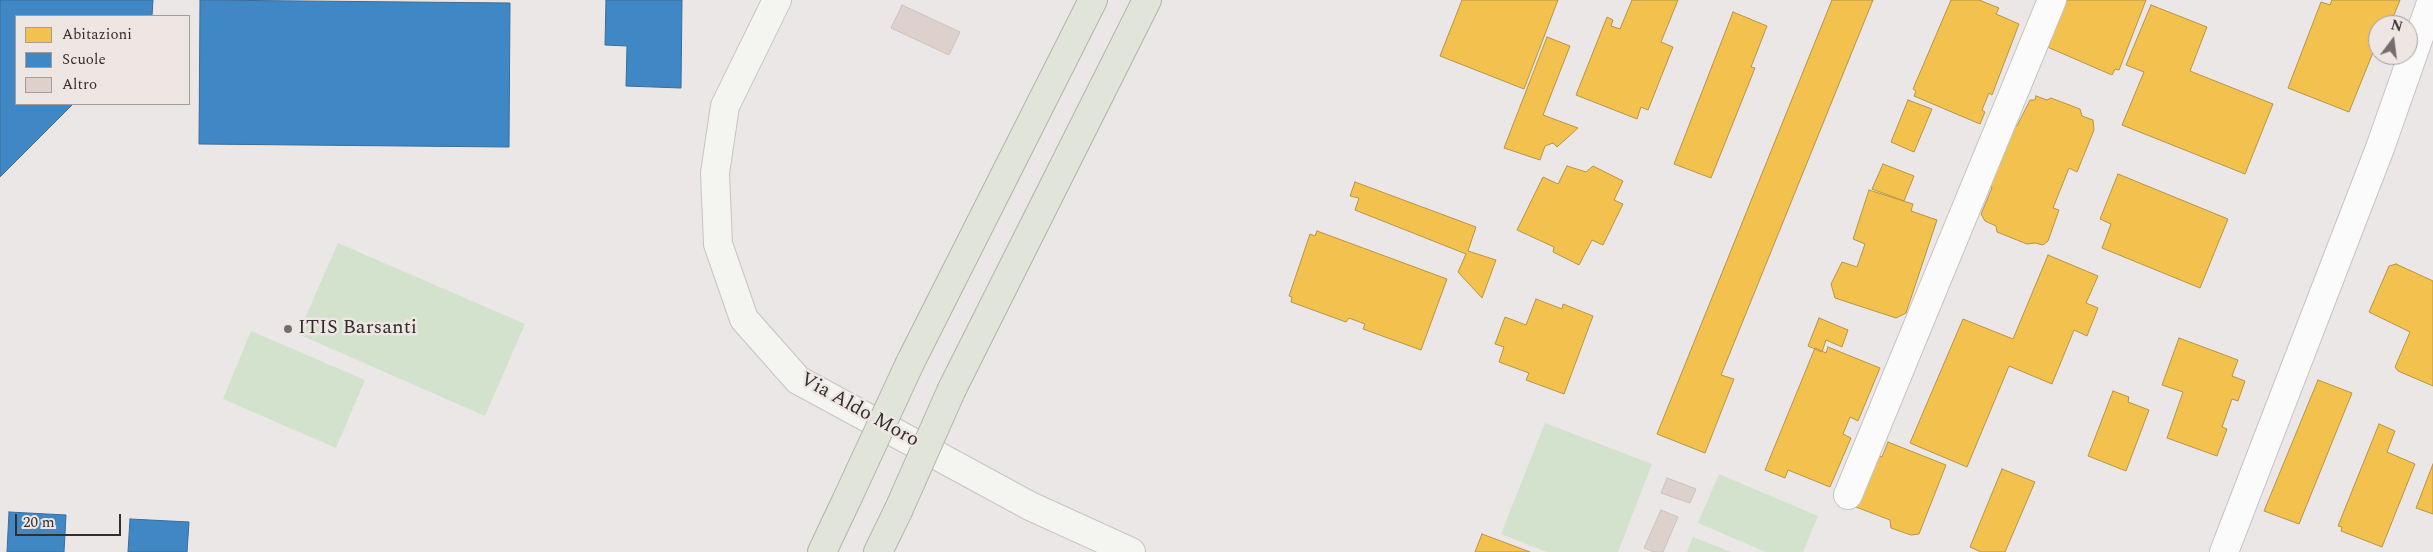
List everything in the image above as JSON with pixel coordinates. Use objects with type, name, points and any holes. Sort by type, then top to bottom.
[{"type":"highway","points":[[822,552],[910,363],[1093,0]]},
{"type":"highway","points":[[878,552],[952,389],[1147,0]]},
{"type":"street","name":"Via Aldo Moro","points":[[777,0],[725,106],[715,174],[718,244],[744,319],[798,380],[1030,506],[1131,552]]},
{"type":"street","points":[[1848,495],[2052,0]]},
{"type":"street","points":[[2224,552],[2380,148],[2432,0]]},
{"type":"green space","points":[[338,243],[525,324],[485,416],[298,334]]},
{"type":"green space","points":[[251,331],[365,380],[336,448],[223,399]]},
{"type":"green space","points":[[1545,423],[1652,464],[1618,552],[1547,552],[1501,534]]},
{"type":"green space","points":[[1719,474],[1818,516],[1803,552],[1766,552],[1698,523]]},
{"type":"green space","points":[[1693,537],[1731,552],[1687,552]]},
{"type":"building: Abitazioni","points":[[1462,0],[1558,0],[1524,89],[1440,56]]},
{"type":"building: Abitazioni","points":[[1632,0],[1678,0],[1661,42],[1673,47],[1648,110],[1641,107],[1637,119],[1576,95],[1607,17],[1613,20],[1611,26],[1620,29]]},
{"type":"building: Abitazioni","points":[[1832,0],[1873,0],[1721,375],[1734,379],[1705,453],[1657,434]]},
{"type":"building: Abitazioni","points":[[1951,0],[1979,0],[1999,8],[1996,14],[2019,24],[1992,95],[1989,93],[1982,110],[1985,112],[1980,124],[1914,96],[1916,91],[1913,89]]},
{"type":"building: Abitazioni","points":[[2063,0],[2146,0],[2119,70],[2115,69],[2112,75],[2045,46]]},
{"type":"building: Abitazioni","points":[[2332,0],[2400,0],[2394,15],[2368,15],[2368,65],[2349,112],[2288,88],[2321,2],[2330,5]]},
{"type":"building: Abitazioni","points":[[2151,5],[2207,27],[2190,71],[2273,104],[2245,174],[2122,125],[2144,72],[2126,65]]},
{"type":"building: Abitazioni","points":[[1733,12],[1767,26],[1751,67],[1755,68],[1711,178],[1674,164]]},
{"type":"building: Abitazioni","points":[[1547,37],[1570,46],[1543,115],[1578,128],[1557,147],[1553,143],[1545,146],[1540,160],[1504,148]]},
{"type":"building: Abitazioni","points":[[2036,96],[2047,100],[2051,98],[2080,109],[2082,116],[2093,120],[2094,130],[2077,172],[2069,168],[2053,208],[2059,210],[2048,241],[2043,245],[2027,244],[1997,232],[1996,226],[1985,221],[1981,214],[1992,188],[1988,183],[2013,125],[2017,126],[2030,100],[2035,100]]},
{"type":"building: Abitazioni","points":[[1908,100],[1932,109],[1914,152],[1891,142]]},
{"type":"building: Abitazioni","points":[[1883,164],[1914,176],[1904,201],[1872,189]]},
{"type":"building: Abitazioni","points":[[1567,166],[1586,172],[1593,166],[1623,181],[1614,200],[1623,204],[1603,245],[1592,240],[1579,265],[1553,252],[1554,247],[1517,230],[1543,177],[1558,184]]},
{"type":"building: Abitazioni","points":[[2118,174],[2228,219],[2200,288],[2102,248],[2111,224],[2100,219]]},
{"type":"building: Abitazioni","points":[[1355,182],[1476,227],[1468,251],[1496,260],[1482,298],[1458,272],[1466,254],[1355,210],[1359,198],[1350,196]]},
{"type":"building: Abitazioni","points":[[1869,190],[1913,204],[1911,211],[1937,220],[1906,313],[1896,318],[1835,298],[1831,284],[1842,262],[1857,267],[1865,244],[1853,239]]},
{"type":"building: Abitazioni","points":[[1317,231],[1447,279],[1421,350],[1363,329],[1365,324],[1349,318],[1346,322],[1291,302],[1292,297],[1289,296],[1310,234],[1315,236]]},
{"type":"building: Abitazioni","points":[[2048,255],[2098,276],[2086,303],[2098,308],[2087,336],[2074,330],[2052,384],[2009,366],[1967,467],[1910,443],[1963,319],[2013,339]]},
{"type":"building: Abitazioni","points":[[2396,264],[2433,281],[2433,386],[2398,371],[2395,367],[2410,332],[2369,312],[2389,266]]},
{"type":"building: Abitazioni","points":[[1536,299],[1562,309],[1563,304],[1593,316],[1564,394],[1526,380],[1529,373],[1499,362],[1504,347],[1495,344],[1505,317],[1526,325]]},
{"type":"building: Abitazioni","points":[[1819,318],[1848,330],[1842,347],[1826,340],[1822,352],[1808,346]]},
{"type":"building: Abitazioni","points":[[2179,338],[2238,360],[2232,376],[2245,381],[2238,401],[2232,399],[2222,427],[2227,429],[2217,456],[2167,438],[2183,392],[2162,385]]},
{"type":"building: Abitazioni","points":[[1828,347],[1880,368],[1858,421],[1850,417],[1843,434],[1851,438],[1830,487],[1788,470],[1785,478],[1765,470],[1815,348],[1826,353]]},
{"type":"building: Abitazioni","points":[[2318,380],[2352,393],[2299,524],[2264,511]]},
{"type":"building: Abitazioni","points":[[2113,391],[2129,397],[2128,402],[2149,410],[2126,471],[2088,456]]},
{"type":"building: Abitazioni","points":[[2379,424],[2395,431],[2387,452],[2415,464],[2382,547],[2341,531],[2342,527],[2338,526]]},
{"type":"building: Abitazioni","points":[[1888,442],[1946,465],[1919,534],[1911,535],[1891,528],[1890,520],[1856,507],[1877,455],[1882,457]]},
{"type":"building: Abitazioni","points":[[2433,464],[2433,514],[2416,508]]},
{"type":"building: Abitazioni","points":[[2002,469],[2035,482],[2005,552],[1981,552],[1970,547]]},
{"type":"building: Abitazioni","points":[[1482,534],[1530,552],[1475,552]]},
{"type":"building: Scuole","points":[[0,0],[153,0],[152,15],[15,15],[15,105],[72,105],[0,177]]},
{"type":"building: Scuole","points":[[200,0],[510,3],[509,147],[199,144]]},
{"type":"building: Scuole","points":[[606,0],[682,0],[681,88],[626,86],[627,46],[605,45]]},
{"type":"building: Scuole","points":[[9,512],[66,515],[64,552],[7,552]]},
{"type":"building: Scuole","points":[[130,519],[189,522],[187,552],[128,552]]},
{"type":"building: Altro","points":[[902,5],[960,32],[949,55],[891,28]]},
{"type":"building: Altro","points":[[1667,478],[1696,489],[1690,503],[1661,493]]},
{"type":"building: Altro","points":[[1661,510],[1678,517],[1663,552],[1654,552],[1644,548]]},
{"type":"place","name":"ITIS Barsanti","points":[[288,329]]}]
